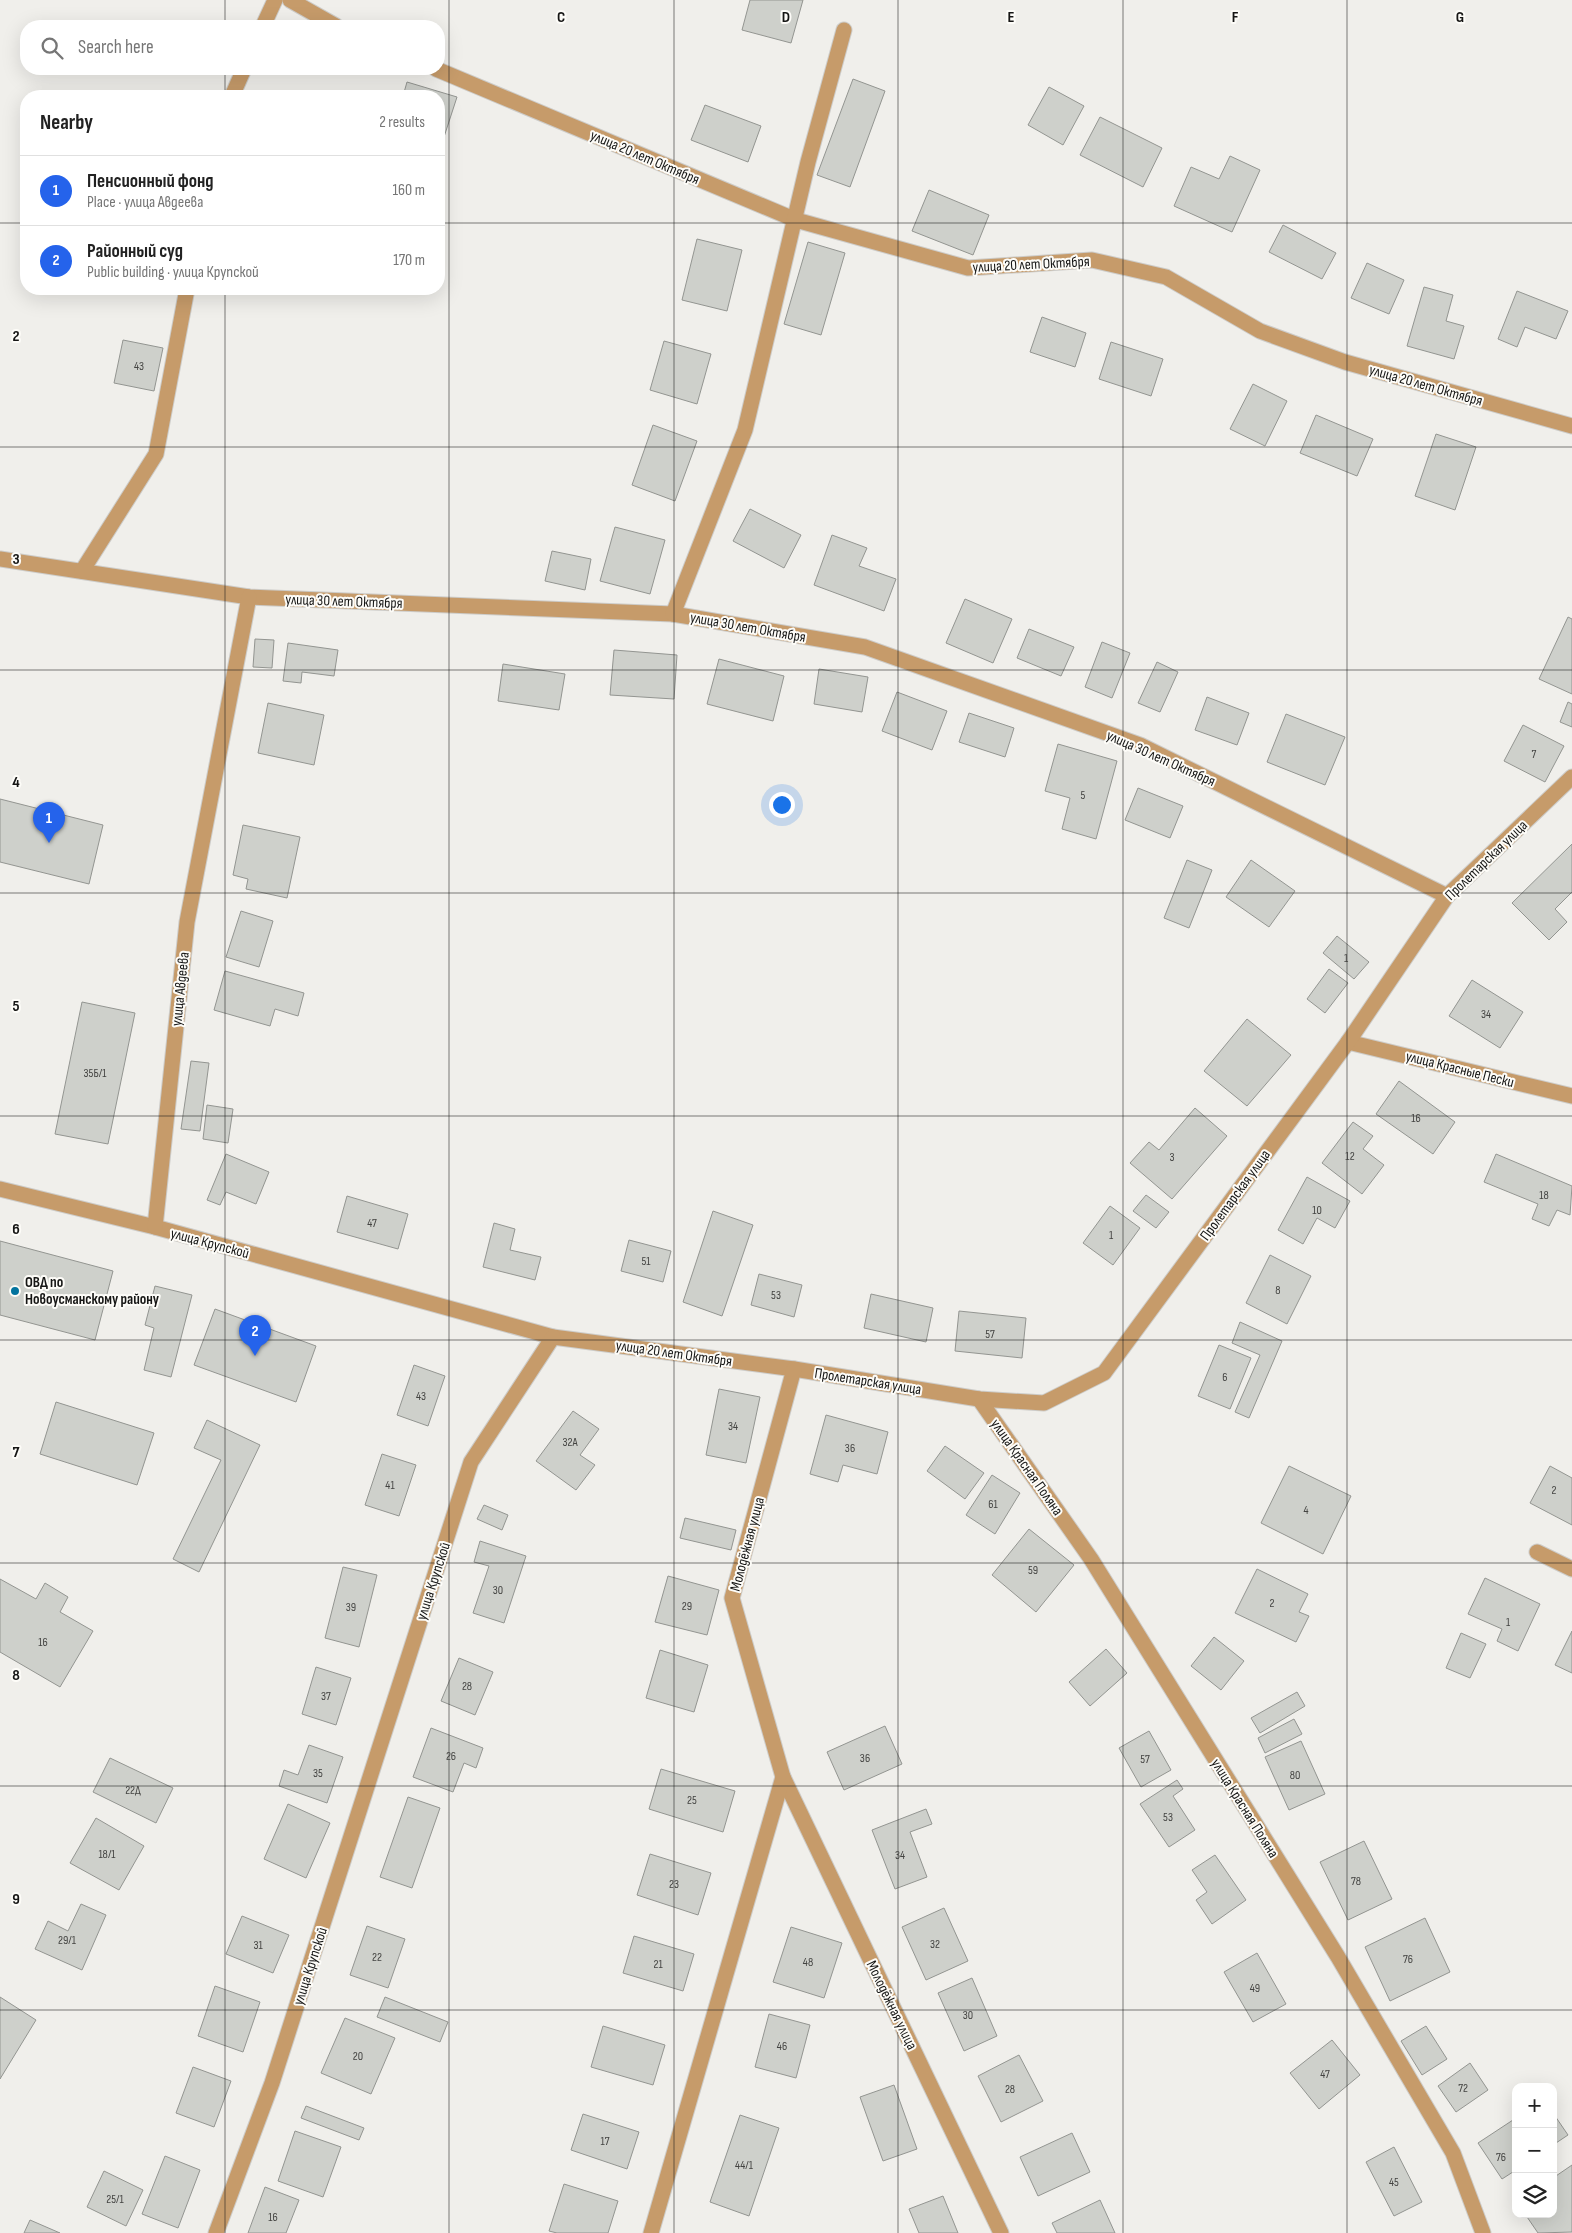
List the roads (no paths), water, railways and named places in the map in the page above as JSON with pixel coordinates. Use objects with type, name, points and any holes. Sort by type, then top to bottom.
[{"type":"street","points":[[266,20],[275,0]]},
{"type":"street","points":[[290,0],[325,20]]},
{"type":"street","points":[[672,614],[745,430],[796,220],[808,162],[844,30]]},
{"type":"street","name":"улица 20 лет Октября","points":[[445,73],[796,220],[968,268],[1092,260],[1166,277],[1260,331],[1345,362],[1572,426]]},
{"type":"street","points":[[235,90],[241,75]]},
{"type":"street","points":[[82,571],[156,454],[186,295]]},
{"type":"street","name":"улица 30 лет Октября","points":[[0,559],[249,597],[672,614],[865,648],[1140,745],[1447,896]]},
{"type":"street","name":"улица Авдеева","points":[[154,1227],[187,922],[249,597]]},
{"type":"street","name":"Пролетарская улица","points":[[794,1369],[979,1399],[1044,1403],[1104,1373],[1348,1042],[1447,896],[1572,777]]},
{"type":"street","name":"улица Красные Пески","points":[[1348,1042],[1572,1096]]},
{"type":"street","points":[[0,1189],[154,1227]]},
{"type":"street","name":"улица Крупской","points":[[154,1227],[553,1337],[471,1462],[272,2083],[216,2233]]},
{"type":"street","name":"улица 20 лет Октября","points":[[553,1337],[794,1369]]},
{"type":"street","name":"Молодёжная улица","points":[[794,1369],[732,1598],[783,1777],[1001,2233]]},
{"type":"street","name":"улица Красная Поляна","points":[[979,1399],[1091,1558],[1338,1958],[1453,2153],[1483,2233]]},
{"type":"street","points":[[1537,1552],[1572,1569]]},
{"type":"street","points":[[650,2233],[783,1777]]},
{"type":"place","name":"Пенсионный фонд","points":[[49,843]]},
{"type":"place","name":"ОВД по Новоусманскому району","points":[[15,1291]]},
{"type":"place","name":"Районный суд","points":[[255,1356]]}]
